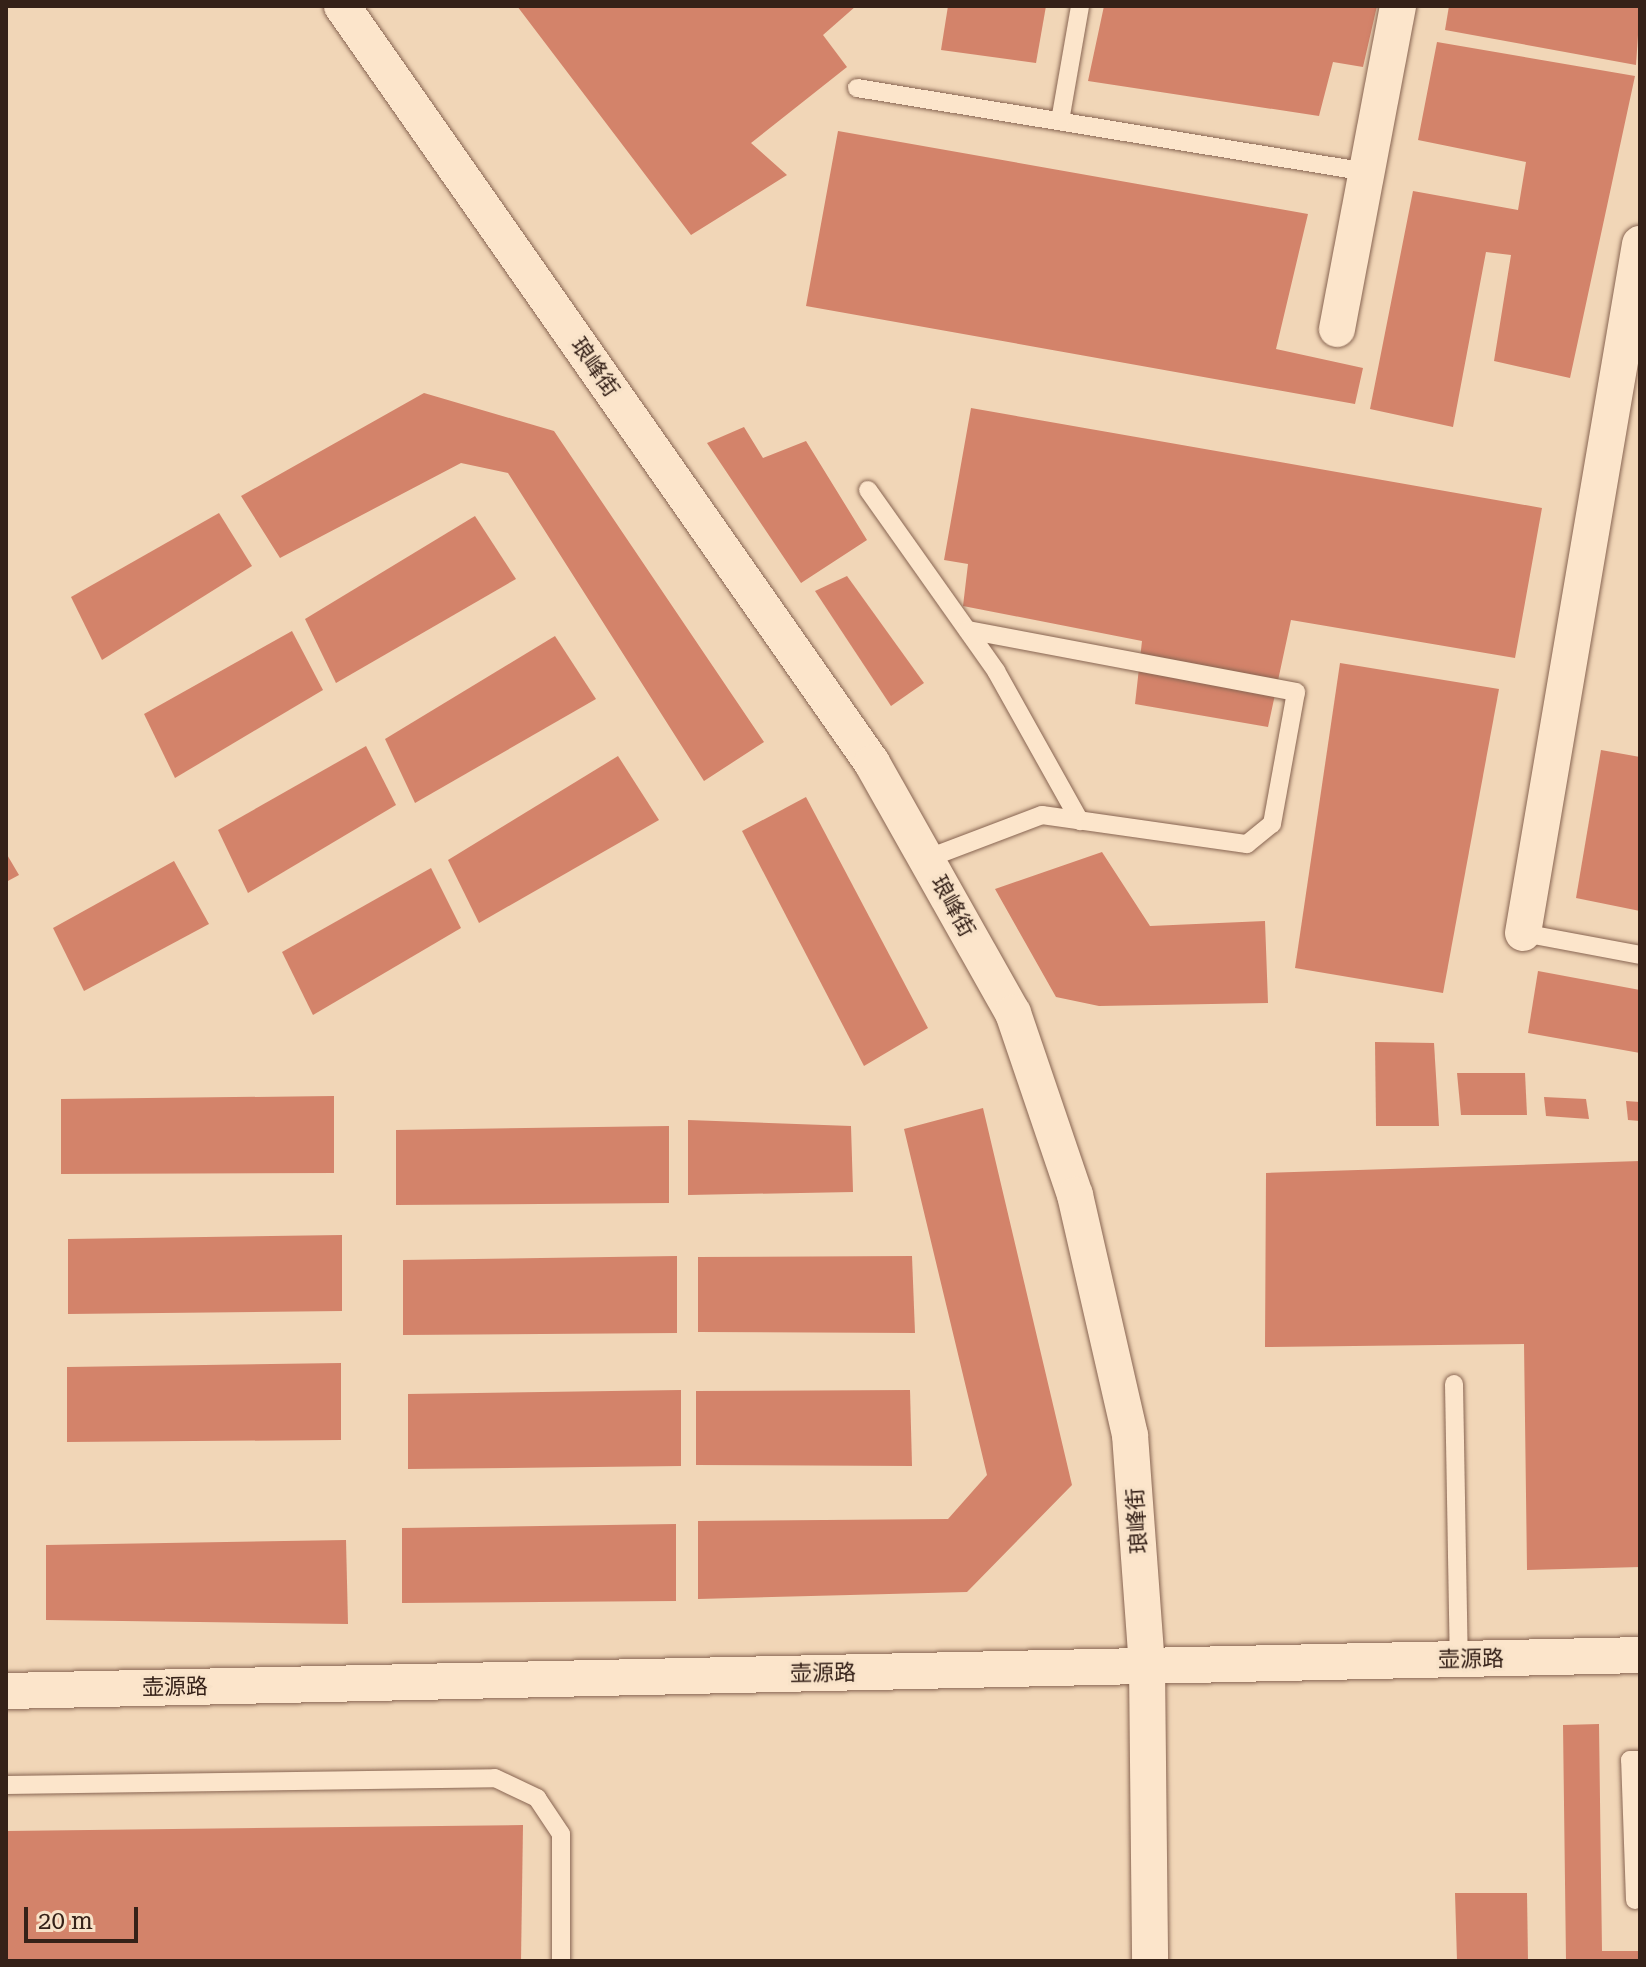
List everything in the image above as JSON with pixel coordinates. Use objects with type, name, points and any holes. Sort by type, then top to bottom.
[{"type":"street","name":"琅峰街","points":[[342,6],[872,763],[1013,1013],[1075,1195],[1130,1435],[1147,1666],[1150,1961]]},
{"type":"street","points":[[1337,329],[1398,6]]},
{"type":"street","points":[[1523,933],[1640,244]]},
{"type":"street","name":"壶源路","points":[[6,1691],[1640,1655]]},
{"type":"lane","points":[[1060,121],[1080,6]]},
{"type":"lane","points":[[857,88],[1367,172]]},
{"type":"lane","points":[[868,490],[968,630],[1080,821]]},
{"type":"lane","points":[[926,859],[1042,815],[1247,844],[1272,824],[1296,692],[968,630]]},
{"type":"lane","points":[[1523,933],[1640,955]]},
{"type":"lane","points":[[1454,1384],[1459,1659]]},
{"type":"lane","points":[[1635,1900],[1630,1760],[1640,1760]]},
{"type":"lane","points":[[6,1785],[495,1778],[537,1798],[561,1834],[561,1961]]},
{"type":"building","points":[[517,6],[856,6],[823,35],[847,67],[751,143],[787,175],[691,235]]},
{"type":"building","points":[[948,6],[1046,6],[1036,63],[941,50]]},
{"type":"building","points":[[1104,6],[1377,6],[1363,67],[1333,62],[1319,116],[1088,81]]},
{"type":"building","points":[[1449,6],[1640,6],[1636,65],[1445,30]]},
{"type":"building","points":[[1437,42],[1635,76],[1570,378],[1494,361],[1511,255],[1486,252],[1453,427],[1370,409],[1413,191],[1518,210],[1526,162],[1418,140]]},
{"type":"building","points":[[838,131],[1308,214],[1276,349],[1363,368],[1355,404],[806,306]]},
{"type":"building","points":[[424,393],[554,431],[764,742],[704,781],[508,473],[461,463],[280,558],[241,496]]},
{"type":"building","points":[[971,408],[1542,508],[1515,658],[1291,620],[1268,727],[1135,704],[1142,641],[963,606],[968,564],[944,560]]},
{"type":"building","points":[[744,427],[763,458],[806,441],[867,540],[801,583],[707,443]]},
{"type":"building","points":[[219,513],[252,566],[102,660],[71,597]]},
{"type":"building","points":[[475,516],[516,579],[336,683],[305,619]]},
{"type":"building","points":[[847,576],[924,683],[891,706],[815,591]]},
{"type":"building","points":[[292,631],[323,690],[175,778],[144,714]]},
{"type":"building","points":[[555,636],[596,699],[415,803],[385,739]]},
{"type":"building","points":[[1340,663],[1499,689],[1443,993],[1295,968]]},
{"type":"building","points":[[366,746],[396,805],[248,893],[218,830]]},
{"type":"building","points":[[1601,750],[1640,757],[1640,911],[1576,898]]},
{"type":"building","points":[[618,756],[659,820],[479,923],[448,860]]},
{"type":"building","points":[[806,797],[928,1028],[864,1066],[742,831]]},
{"type":"building","points":[[1102,852],[1150,926],[1265,921],[1268,1003],[1099,1006],[1056,997],[995,889]]},
{"type":"building","points":[[6,853],[19,875],[6,882]]},
{"type":"building","points":[[174,861],[209,924],[84,991],[53,928]]},
{"type":"building","points":[[431,868],[461,928],[313,1015],[282,952]]},
{"type":"building","points":[[1538,971],[1640,990],[1640,1053],[1528,1033]]},
{"type":"building","points":[[1375,1042],[1434,1043],[1439,1126],[1376,1126]]},
{"type":"building","points":[[1457,1073],[1525,1073],[1527,1115],[1461,1115]]},
{"type":"building","points":[[334,1096],[334,1173],[61,1174],[61,1099]]},
{"type":"building","points":[[1544,1097],[1586,1099],[1589,1119],[1546,1116]]},
{"type":"building","points":[[1626,1101],[1640,1102],[1640,1121],[1628,1120]]},
{"type":"building","points":[[983,1108],[1072,1485],[967,1592],[698,1599],[698,1521],[948,1519],[987,1475],[904,1129]]},
{"type":"building","points":[[688,1120],[851,1126],[853,1192],[688,1195]]},
{"type":"building","points":[[669,1126],[669,1203],[396,1205],[396,1130]]},
{"type":"building","points":[[1640,1161],[1640,1567],[1527,1570],[1524,1344],[1265,1347],[1266,1173]]},
{"type":"building","points":[[342,1235],[342,1311],[68,1314],[68,1239]]},
{"type":"building","points":[[677,1256],[677,1333],[403,1335],[403,1260]]},
{"type":"building","points":[[912,1256],[915,1333],[698,1332],[698,1257]]},
{"type":"building","points":[[341,1363],[341,1440],[67,1442],[67,1367]]},
{"type":"building","points":[[681,1390],[681,1466],[408,1469],[408,1394]]},
{"type":"building","points":[[910,1390],[912,1466],[696,1465],[696,1391]]},
{"type":"building","points":[[676,1524],[676,1601],[402,1603],[402,1528]]},
{"type":"building","points":[[346,1540],[348,1624],[46,1620],[46,1545]]},
{"type":"building","points":[[1599,1724],[1602,1951],[1640,1951],[1640,1961],[1566,1961],[1563,1725]]},
{"type":"building","points":[[523,1825],[521,1961],[6,1961],[6,1831]]},
{"type":"building","points":[[1455,1893],[1527,1893],[1528,1961],[1457,1961]]}]
